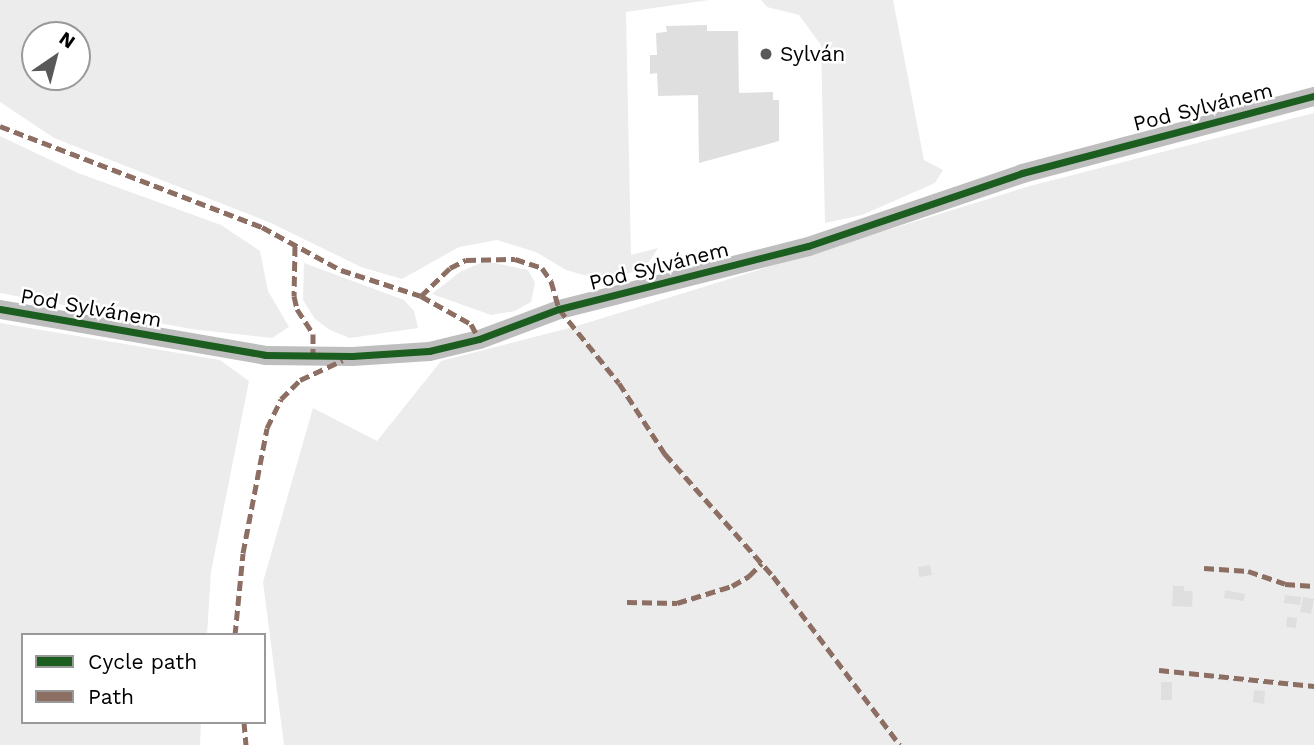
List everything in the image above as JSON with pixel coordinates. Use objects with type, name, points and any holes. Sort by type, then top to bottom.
[{"type":"street","name":"Pod Sylvánem","points":[[0,309],[265,355],[352,356],[429,351],[479,339],[559,309],[807,246],[1022,173],[1314,96]]},
{"type":"shaded area","points":[[0,0],[709,0],[626,12],[631,255],[658,248],[644,270],[598,279],[566,270],[536,252],[497,240],[459,247],[402,279],[361,267],[271,223],[54,138],[0,102]]},
{"type":"shaded area","points":[[761,0],[893,0],[924,160],[943,170],[935,183],[862,215],[825,223],[821,45],[799,15],[767,7]]},
{"type":"shaded area","points":[[1314,113],[1314,745],[284,745],[263,582],[313,408],[377,441],[441,361],[577,326],[1030,186]]},
{"type":"shaded area","points":[[0,136],[78,173],[221,225],[260,251],[268,291],[289,327],[272,338],[191,329],[0,293]]},
{"type":"shaded area","points":[[485,261],[528,270],[535,283],[531,302],[515,311],[491,315],[432,294],[460,272]]},
{"type":"shaded area","points":[[304,263],[404,300],[414,311],[418,328],[350,338],[330,330],[315,319],[303,300]]},
{"type":"shaded area","points":[[0,323],[220,360],[249,381],[211,572],[207,633],[21,633],[21,724],[201,724],[200,745],[0,745]]},
{"type":"building","points":[[707,25],[707,31],[738,31],[739,93],[773,92],[773,100],[779,100],[779,141],[699,163],[698,95],[658,96],[657,73],[650,74],[650,55],[657,55],[656,33],[667,32],[666,26]]},
{"type":"building","points":[[930,565],[932,575],[919,577],[918,567]]},
{"type":"building","points":[[1173,586],[1184,586],[1184,591],[1193,591],[1192,607],[1172,606]]},
{"type":"building","points":[[1225,590],[1245,594],[1244,601],[1224,598]]},
{"type":"building","points":[[1285,595],[1301,597],[1300,605],[1284,603]]},
{"type":"building","points":[[1303,597],[1314,599],[1311,614],[1300,612]]},
{"type":"building","points":[[1287,617],[1297,618],[1296,628],[1286,627]]},
{"type":"building","points":[[1161,682],[1172,682],[1172,700],[1161,700]]},
{"type":"building","points":[[1254,690],[1265,691],[1264,704],[1253,702]]},
{"type":"marked path","points":[[0,126],[262,227],[341,270],[421,296],[471,324],[479,339]]},
{"type":"marked path","points":[[295,246],[294,296],[297,309],[313,334],[313,355]]},
{"type":"marked path","points":[[421,296],[450,268],[466,260],[515,259],[542,268],[551,281],[559,309],[619,383],[665,454],[773,576],[900,745]]},
{"type":"marked path","points":[[235,633],[243,553],[267,428],[281,399],[300,380],[343,360]]},
{"type":"marked path","points":[[627,602],[677,603],[732,586],[749,576],[762,563]]},
{"type":"marked path","points":[[1204,568],[1248,571],[1285,584],[1314,586]]},
{"type":"marked path","points":[[1159,670],[1314,686]]},
{"type":"marked path","points":[[244,724],[246,745]]},
{"type":"cycle path","points":[[0,309],[265,355],[352,356],[429,351],[479,339],[559,309],[808,246],[1022,173],[1314,96]]},
{"type":"place","name":"Sylván","points":[[766,54]]}]
